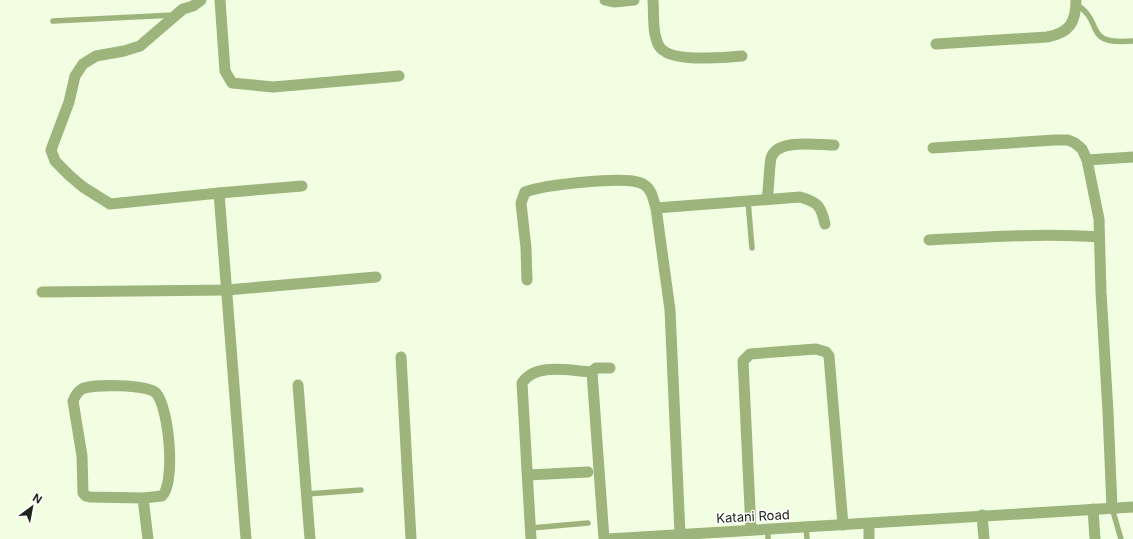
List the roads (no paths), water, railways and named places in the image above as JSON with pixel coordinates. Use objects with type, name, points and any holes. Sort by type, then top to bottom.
[{"type":"street","points":[[201,0],[175,15],[140,46],[124,51],[96,56],[83,64],[75,76],[69,102],[53,142],[51,150],[52,157],[83,187],[110,204],[302,186]]},
{"type":"street","points":[[220,0],[225,71],[232,83],[273,87],[399,76]]},
{"type":"street","points":[[605,0],[621,2],[634,0]]},
{"type":"street","points":[[653,0],[655,34],[659,46],[667,54],[684,58],[742,56]]},
{"type":"street","points":[[936,44],[1061,35],[1069,27],[1074,18],[1076,2]]},
{"type":"street","points":[[933,148],[1068,140],[1075,143],[1082,149],[1087,160],[1099,219],[1112,508]]},
{"type":"street","points":[[767,199],[771,159],[774,152],[787,145],[834,145]]},
{"type":"street","points":[[1087,160],[1133,157]]},
{"type":"street","points":[[528,280],[521,203],[525,192],[565,185],[632,181],[643,184],[651,192],[656,208],[670,310],[680,534]]},
{"type":"street","points":[[219,193],[227,290],[227,312],[246,539]]},
{"type":"street","points":[[656,208],[800,197],[812,200],[822,210],[825,224]]},
{"type":"street","points":[[929,240],[1004,236],[1075,235],[1099,237]]},
{"type":"street","points":[[42,292],[227,290],[376,277]]},
{"type":"street","points":[[751,530],[743,361],[750,354],[816,349],[826,352],[829,356],[843,525]]},
{"type":"street","points":[[401,357],[411,539]]},
{"type":"street","points":[[531,534],[522,383],[527,376],[534,372],[544,370],[592,372],[596,368],[610,368]]},
{"type":"street","points":[[592,372],[604,539]]},
{"type":"street","points":[[130,385],[147,388],[156,393],[163,406],[170,450],[168,488],[162,496],[143,498],[90,497],[86,496],[83,492],[82,456],[73,401],[75,395],[83,389],[130,385]]},
{"type":"street","points":[[298,385],[310,539]]},
{"type":"street","points":[[528,475],[588,472]]},
{"type":"street","points":[[143,498],[148,539]]},
{"type":"street","name":"Katani Road","points":[[608,539],[657,537],[680,534],[705,536],[751,530],[768,534],[806,527],[899,522],[982,515],[1133,507]]},
{"type":"street","points":[[1093,509],[1095,539]]},
{"type":"street","points":[[982,515],[984,539]]},
{"type":"street","points":[[869,524],[869,539]]},
{"type":"lane","points":[[1076,2],[1086,12],[1095,32],[1103,39],[1120,42],[1133,41]]},
{"type":"lane","points":[[53,21],[175,15]]},
{"type":"lane","points":[[748,200],[752,248]]},
{"type":"lane","points":[[307,494],[361,490]]},
{"type":"lane","points":[[1112,508],[1121,539]]},
{"type":"lane","points":[[531,534],[588,523]]},
{"type":"lane","points":[[806,527],[807,539]]}]
